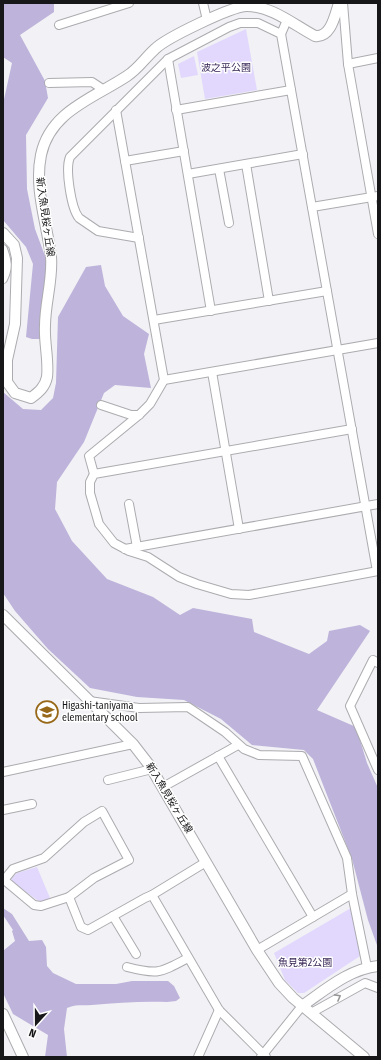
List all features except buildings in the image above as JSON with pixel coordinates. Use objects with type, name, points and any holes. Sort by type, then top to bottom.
[{"type":"street","points":[[59,25],[129,3]]},
{"type":"street","points":[[203,3],[207,20]]},
{"type":"street","name":"新入魚見桜ヶ丘線","points":[[3,234],[14,245],[17,258],[15,324],[7,360],[7,382],[14,392],[31,398],[40,392],[44,386],[47,376],[45,325],[51,257],[38,178],[41,154],[45,141],[63,117],[73,107],[104,90],[135,70],[160,44],[216,15],[237,7],[248,6],[264,8],[315,36],[321,37],[325,36],[332,24],[339,3]]},
{"type":"street","points":[[343,3],[348,64],[375,196],[378,234]]},
{"type":"street","points":[[116,110],[164,380],[150,404],[139,415],[89,456],[94,474],[90,482],[90,493],[98,524],[114,543],[125,550],[148,557],[179,577],[204,586],[238,595],[249,595],[378,571],[281,34],[287,20]]},
{"type":"street","points":[[139,238],[98,231],[79,218],[70,186],[68,165],[70,157],[168,59],[228,27],[240,23],[258,23],[281,34]]},
{"type":"street","points":[[348,64],[378,58]]},
{"type":"street","points":[[168,59],[211,311]]},
{"type":"street","points":[[49,82],[92,82],[104,90]]},
{"type":"street","points":[[176,110],[291,90]]},
{"type":"street","points":[[126,161],[184,151]]},
{"type":"street","points":[[188,174],[303,154]]},
{"type":"street","points":[[246,164],[269,301]]},
{"type":"street","points":[[219,169],[229,223]]},
{"type":"street","points":[[312,207],[375,196]]},
{"type":"street","points":[[3,249],[7,266],[3,279]]},
{"type":"street","points":[[154,320],[327,292]]},
{"type":"street","points":[[164,380],[378,343]]},
{"type":"street","points":[[212,372],[239,529]]},
{"type":"street","points":[[101,405],[139,415]]},
{"type":"street","points":[[94,474],[352,429]]},
{"type":"street","points":[[129,504],[137,547]]},
{"type":"street","points":[[125,550],[378,504]]},
{"type":"street","name":"新入魚見桜ヶ丘線","points":[[3,615],[133,744],[152,769],[163,787],[257,950],[279,983],[311,1013]]},
{"type":"street","points":[[378,663],[373,660],[350,706],[378,770]]},
{"type":"street","points":[[89,701],[139,708],[188,708],[225,732],[238,745],[258,755],[302,756],[347,858],[352,894],[368,967]]},
{"type":"street","points":[[3,772],[133,744]]},
{"type":"street","points":[[163,787],[238,745]]},
{"type":"street","points":[[218,756],[313,917]]},
{"type":"street","points":[[108,780],[152,769]]},
{"type":"street","points":[[3,810],[32,804]]},
{"type":"street","points":[[102,811],[129,860],[94,878],[69,897],[41,906],[34,905],[4,880],[13,869],[44,858],[84,822],[102,811]]},
{"type":"street","points":[[69,897],[81,927],[88,930],[145,898],[152,896],[206,862]]},
{"type":"street","points":[[257,950],[352,894]]},
{"type":"street","points":[[152,896],[219,1010],[263,1056],[302,1006],[353,972],[368,967],[378,966]]},
{"type":"street","points":[[113,916],[136,954]]},
{"type":"street","points":[[127,968],[149,973],[164,971],[188,958]]},
{"type":"street","points":[[364,1057],[311,1013],[365,983],[378,988]]},
{"type":"street","points":[[198,1057],[219,1010]]},
{"type":"street","points":[[4,1020],[23,1057]]},
{"type":"green space","name":"波之平公園","points":[[246,29],[257,90],[205,99],[197,52]]},
{"type":"green space","points":[[194,56],[198,75],[181,78],[178,64]]},
{"type":"green space","points":[[37,867],[50,898],[40,902],[12,882],[12,878],[17,873]]},
{"type":"green space","name":"魚見第2公園","points":[[351,908],[360,956],[304,993],[298,993],[285,980],[274,953]]},
{"type":"shaded area","points":[[3,3],[54,3],[54,12],[20,35],[45,81],[48,98],[26,135],[27,189],[35,229],[48,264],[40,339],[26,337],[33,264],[26,247],[3,220],[3,104],[12,63],[3,57]]},
{"type":"shaded area","points":[[101,265],[105,286],[123,316],[149,334],[144,354],[151,388],[115,385],[104,393],[84,442],[57,482],[55,509],[72,541],[107,579],[153,597],[180,615],[193,608],[252,619],[254,632],[309,654],[327,641],[329,631],[360,625],[370,631],[317,710],[356,727],[367,763],[378,788],[378,948],[368,920],[352,859],[313,759],[304,750],[252,745],[221,719],[184,700],[137,697],[90,688],[48,649],[15,611],[3,593],[3,392],[23,409],[41,410],[53,398],[56,383],[58,317],[86,267]]},
{"type":"shaded area","points":[[3,908],[12,914],[29,941],[42,940],[46,947],[47,966],[53,973],[76,984],[116,984],[132,981],[168,981],[174,986],[180,998],[176,1001],[167,1002],[120,1003],[67,1008],[64,1029],[67,1057],[45,1057],[48,1035],[13,1014],[3,993],[3,951],[15,941],[13,930],[3,915]]},
{"type":"place","name":"Higashi-taniyama elementary school","points":[[47,712]]}]
